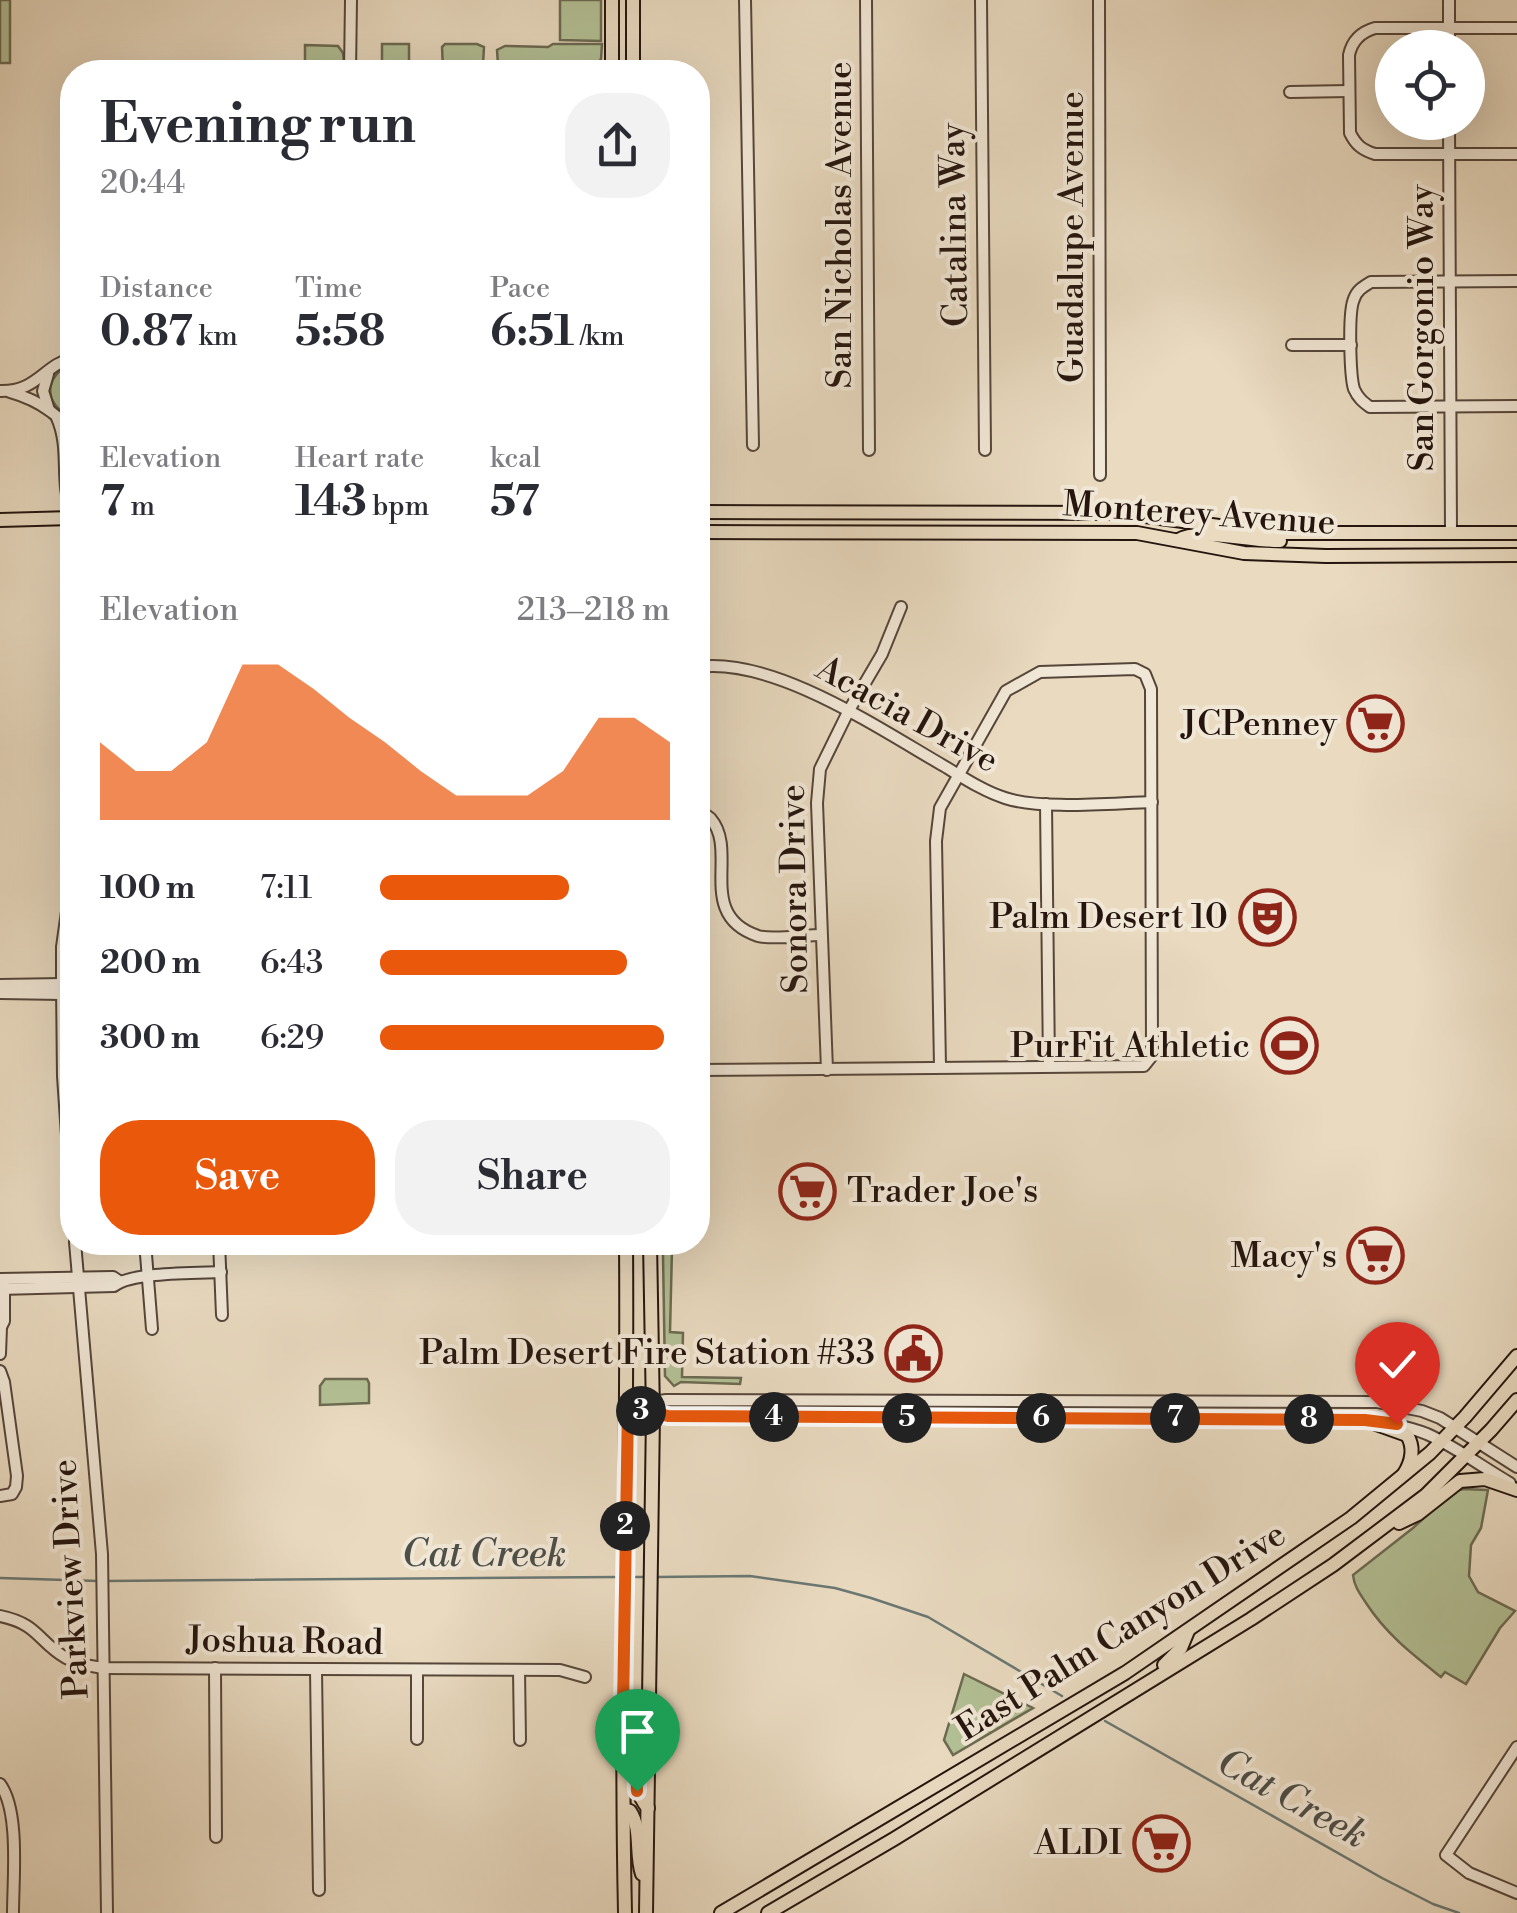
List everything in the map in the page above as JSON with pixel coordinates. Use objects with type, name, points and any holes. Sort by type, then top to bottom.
[{"type":"main road","points":[[612,0],[612,60]]},
{"type":"main road","points":[[633,0],[633,60]]},
{"type":"main road","name":"Monterey Avenue","points":[[710,512],[1092,512],[1149,515],[1250,532],[1517,533]]},
{"type":"main road","points":[[1043,533],[1048,526],[1080,524],[1092,512]]},
{"type":"main road","points":[[0,520],[60,516]]},
{"type":"main road","name":"Monterey Avenue","points":[[710,532],[1138,533],[1244,552],[1326,556],[1517,555]]},
{"type":"main road","points":[[1178,540],[1200,533],[1265,542],[1299,540],[1311,534]]},
{"type":"main road","points":[[622,1913],[626,1255]]},
{"type":"main road","points":[[646,1913],[653,1408],[650,1255]]},
{"type":"main road","name":"East Palm Canyon Drive","points":[[721,1913],[1124,1672],[1352,1518],[1400,1481],[1442,1441],[1517,1356]]},
{"type":"main road","name":"East Palm Canyon Drive","points":[[768,1913],[1251,1619],[1426,1495],[1517,1400]]},
{"type":"main road","points":[[1365,1420],[1407,1434],[1412,1454],[1400,1481]]},
{"type":"main road","points":[[1378,1532],[1418,1514],[1460,1481],[1485,1480],[1517,1489]]},
{"type":"main road","points":[[1148,1681],[1181,1648],[1188,1631]]},
{"type":"main road","points":[[623,1709],[634,1735],[639,1798],[648,1808]]},
{"type":"main road","points":[[624,1809],[636,1821],[637,1861],[646,1884]]},
{"type":"street","points":[[350,0],[350,60]]},
{"type":"street","points":[[744,0],[753,446]]},
{"type":"street","name":"San Nicholas Avenue","points":[[866,0],[869,450]]},
{"type":"street","name":"Catalina Way","points":[[980,0],[985,450]]},
{"type":"street","name":"Guadalupe Avenue","points":[[1099,0],[1100,475]]},
{"type":"street","points":[[1448,0],[1449,28]]},
{"type":"street","points":[[1517,28],[1366,30],[1350,46],[1349,91],[1350,132],[1364,151],[1517,154]]},
{"type":"street","points":[[1290,92],[1349,91]]},
{"type":"street","name":"San Gorgonio Way","points":[[1449,140],[1451,533]]},
{"type":"street","points":[[1517,280],[1371,282],[1360,288],[1351,307],[1352,381],[1360,400],[1370,407],[1517,406]]},
{"type":"street","points":[[1292,345],[1351,345]]},
{"type":"street","points":[[4,391],[36,382],[60,362]]},
{"type":"street","points":[[51,370],[43,391],[60,428]]},
{"type":"street","points":[[4,391],[25,396],[60,417]]},
{"type":"street","name":"Sonora Drive","points":[[827,1070],[817,804],[820,769],[882,654],[901,607]]},
{"type":"street","name":"Acacia Drive","points":[[710,666],[726,665],[786,680],[985,791],[1012,800],[1046,804],[1152,802]]},
{"type":"street","points":[[710,1070],[1144,1066],[1152,1056],[1151,689],[1145,674],[1135,669],[1040,672],[1006,692],[940,808],[936,841],[940,1067]]},
{"type":"street","points":[[1046,804],[1049,1066]]},
{"type":"street","points":[[710,817],[720,836],[722,894],[727,912],[737,925],[760,937],[821,935]]},
{"type":"street","points":[[0,984],[60,989]]},
{"type":"street","points":[[0,992],[60,989]]},
{"type":"street","name":"Parkview Drive","points":[[76,1255],[102,1554],[106,1913]]},
{"type":"street","points":[[146,1255],[152,1329]]},
{"type":"street","points":[[220,1255],[222,1315]]},
{"type":"street","points":[[0,1354],[0,1326],[4,1321],[2,1284],[78,1284],[113,1276],[119,1281],[220,1272]]},
{"type":"street","points":[[0,1371],[17,1476],[12,1494],[0,1496]]},
{"type":"street","points":[[653,1408],[1367,1402],[1422,1411],[1456,1427],[1517,1467]]},
{"type":"street","points":[[628,1406],[750,1418],[1365,1420],[1397,1424],[1442,1441],[1517,1489]]},
{"type":"street","name":"Joshua Road","points":[[0,1616],[25,1623],[68,1659],[104,1668],[560,1670],[585,1677]]},
{"type":"street","points":[[215,1668],[216,1837]]},
{"type":"street","points":[[316,1668],[319,1890]]},
{"type":"street","points":[[417,1670],[417,1740]]},
{"type":"street","points":[[519,1670],[520,1740]]},
{"type":"street","points":[[1517,1747],[1446,1855],[1470,1873],[1517,1894]]},
{"type":"street","points":[[0,1784],[12,1811],[13,1913]]},
{"type":"green space","points":[[0,0],[10,0],[10,63],[0,63]]},
{"type":"green space","points":[[560,0],[601,0],[601,41],[560,40]]},
{"type":"green space","points":[[382,44],[409,44],[409,60],[382,60]]},
{"type":"green space","points":[[477,44],[484,47],[483,60],[443,60],[442,47]]},
{"type":"green space","points":[[602,44],[601,59],[498,60],[497,50],[505,46]]},
{"type":"green space","points":[[305,45],[338,46],[344,60],[305,60]]},
{"type":"green space","points":[[60,371],[60,410],[50,390]]},
{"type":"green space","points":[[663,1255],[672,1255],[670,1332],[683,1333],[682,1377],[741,1378],[740,1384],[681,1382],[674,1386],[665,1376]]},
{"type":"green space","points":[[325,1379],[367,1379],[369,1403],[320,1405],[320,1386]]},
{"type":"green space","points":[[1488,1490],[1481,1528],[1471,1545],[1469,1576],[1478,1592],[1515,1611],[1466,1684],[1445,1672],[1441,1677],[1400,1643],[1366,1603],[1353,1575],[1453,1491]]},
{"type":"green space","points":[[964,1674],[1033,1708],[953,1755],[944,1740]]},
{"type":"waterway","name":"Cat Creek","points":[[656,1577],[750,1576],[835,1588],[871,1598],[928,1617],[1062,1696]]},
{"type":"waterway","name":"Cat Creek","points":[[106,1581],[618,1577]]},
{"type":"waterway","name":"Cat Creek","points":[[631,1577],[648,1577]]},
{"type":"waterway","name":"Cat Creek","points":[[0,1578],[98,1581]]},
{"type":"waterway","name":"Cat Creek","points":[[1105,1721],[1382,1878],[1459,1913]]},
{"type":"place","name":"JCPenney","points":[[1376,724]]},
{"type":"place","name":"Palm Desert 10","points":[[1267,917]]},
{"type":"place","name":"PurFit Athletic","points":[[1289,1046]]},
{"type":"place","name":"Trader Joe's","points":[[808,1191]]},
{"type":"place","name":"Macy's","points":[[1376,1256]]},
{"type":"place","name":"Palm Desert Fire Station #33","points":[[914,1353]]},
{"type":"place","name":"ALDI","points":[[1161,1843]]},
{"type":"route","points":[[637,1791],[634,1735],[623,1709],[628,1406],[668,1416],[750,1418],[1165,1418],[1365,1420],[1397,1424]]}]
